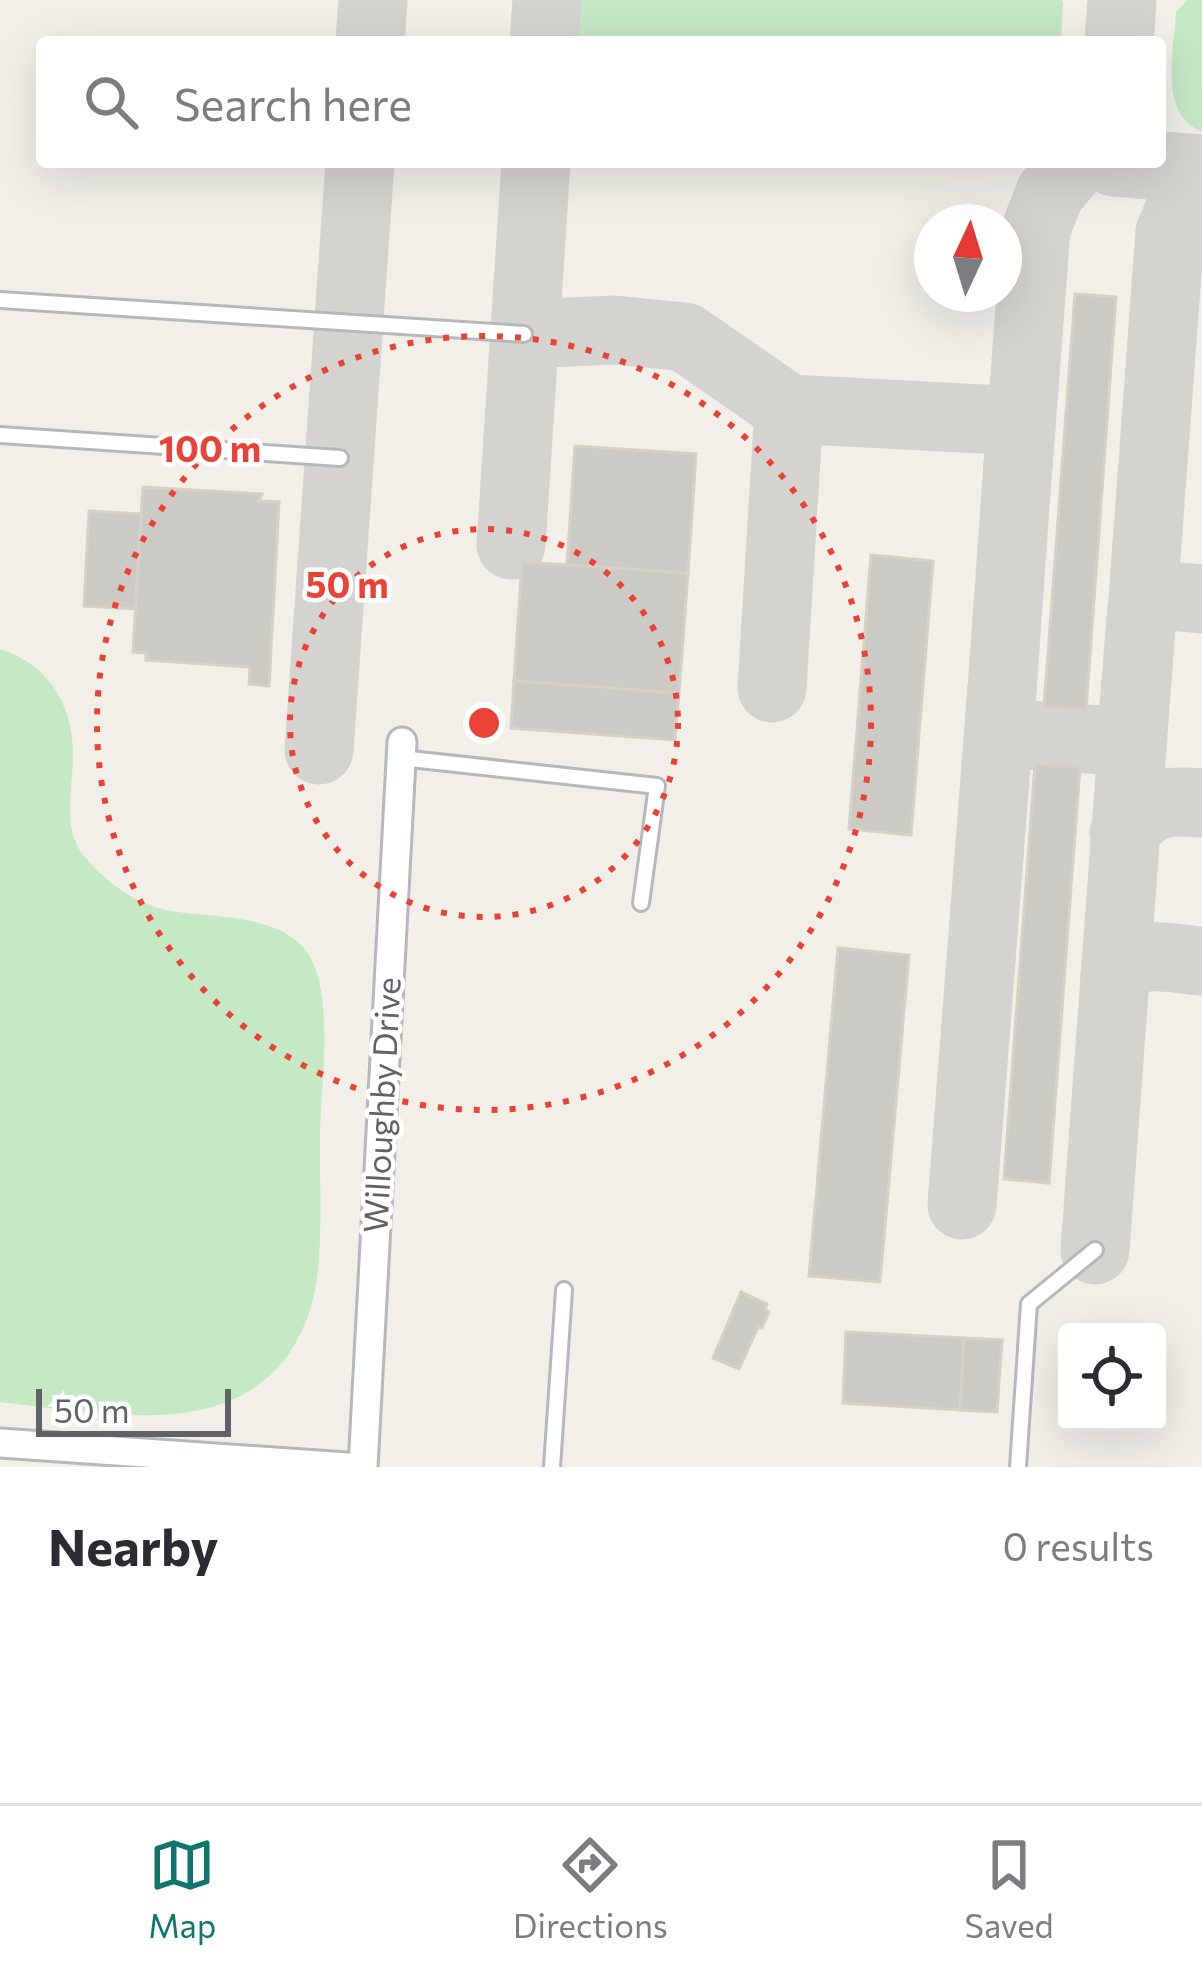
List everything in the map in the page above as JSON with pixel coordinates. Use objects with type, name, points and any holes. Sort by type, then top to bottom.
[{"type":"street","name":"Willoughby Drive","points":[[363,1467],[401,750]]},
{"type":"street","points":[[0,1443],[347,1467]]},
{"type":"lane","points":[[0,300],[524,334]]},
{"type":"lane","points":[[0,435],[340,458]]},
{"type":"lane","points":[[401,750],[657,786],[641,903]]},
{"type":"lane","points":[[1018,1467],[1029,1304],[1095,1250]]},
{"type":"lane","points":[[552,1467],[564,1290]]},
{"type":"green space","points":[[573,0],[1063,2],[1061,36],[570,36]]},
{"type":"green space","points":[[1187,0],[1202,0],[1202,132],[1179,111],[1172,80],[1176,12]]},
{"type":"green space","points":[[0,649],[31,664],[62,701],[73,751],[72,832],[92,865],[121,890],[154,907],[242,919],[281,931],[309,955],[317,972],[324,1042],[320,1245],[311,1306],[290,1352],[260,1384],[224,1403],[182,1413],[137,1415],[0,1402]]},
{"type":"building","points":[[1075,294],[1116,297],[1086,710],[1044,707]]},
{"type":"building","points":[[575,446],[696,454],[688,573],[567,565]]},
{"type":"building","points":[[143,487],[262,494],[259,501],[279,502],[269,686],[249,684],[250,667],[146,660],[146,653],[133,652]]},
{"type":"building","points":[[89,511],[141,514],[135,609],[84,606]]},
{"type":"building","points":[[871,555],[933,561],[911,835],[849,829]]},
{"type":"building","points":[[522,562],[688,573],[679,693],[514,681]]},
{"type":"building","points":[[514,681],[679,693],[675,740],[511,728]]},
{"type":"building","points":[[1035,764],[1080,767],[1049,1183],[1004,1179]]},
{"type":"building","points":[[838,948],[909,955],[880,1282],[809,1276]]},
{"type":"building","points":[[741,1292],[767,1304],[769,1312],[739,1369],[713,1358]]},
{"type":"building","points":[[846,1332],[964,1338],[960,1410],[843,1403]]},
{"type":"building","points":[[964,1338],[1002,1340],[997,1412],[960,1410]]},
{"type":"taxiway","points":[[370,36],[373,0]]},
{"type":"taxiway","points":[[544,36],[547,0]]},
{"type":"taxiway","points":[[1119,36],[1122,0]]},
{"type":"taxiway","points":[[1166,166],[1202,169]]},
{"type":"taxiway","points":[[319,750],[360,168]]},
{"type":"taxiway","points":[[511,545],[536,168]]},
{"type":"taxiway","points":[[1018,467],[1036,229],[1050,193],[1071,168]]},
{"type":"taxiway","points":[[1095,1250],[1170,232],[1177,216],[1202,188]]},
{"type":"taxiway","points":[[524,334],[614,330],[685,337],[789,409],[1021,421],[999,733],[1131,742],[1142,608],[1170,596],[1202,599]]},
{"type":"taxiway","points":[[772,688],[789,409]]},
{"type":"taxiway","points":[[962,1205],[1002,688]]},
{"type":"taxiway","points":[[1124,833],[1158,805],[1202,803]]},
{"type":"taxiway","points":[[1115,978],[1142,958],[1202,961]]}]
